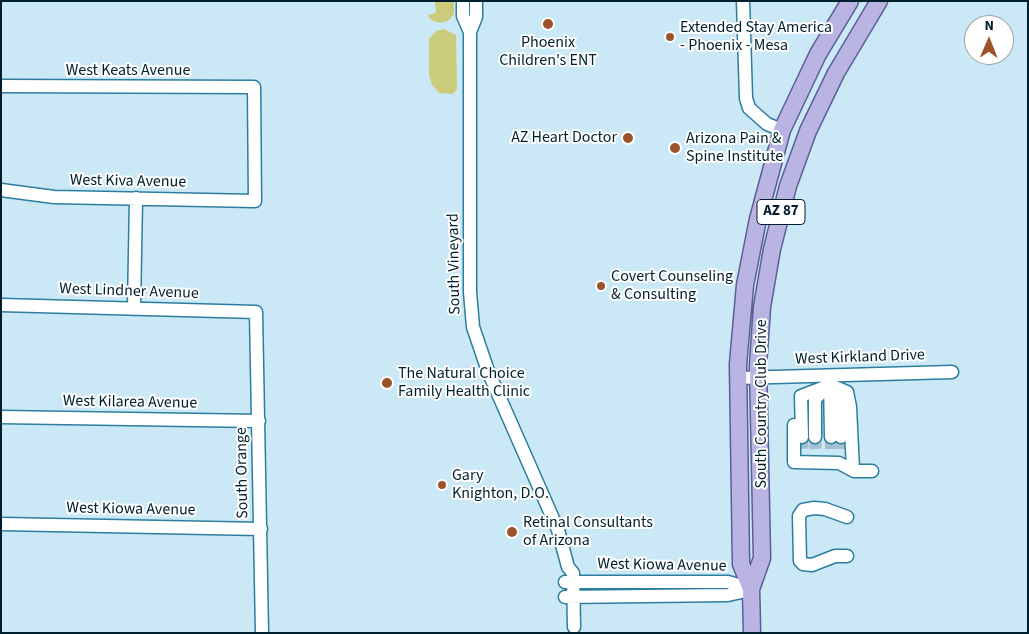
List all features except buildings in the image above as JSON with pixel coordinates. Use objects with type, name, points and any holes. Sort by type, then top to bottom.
[{"type":"main road","name":"South Country Club Drive","points":[[752,633],[751,589],[741,564],[738,378],[740,329],[750,259],[770,172],[782,130],[818,54],[850,1]]},
{"type":"main road","name":"South Country Club Drive","points":[[751,589],[762,558],[759,378],[760,337],[766,277],[788,186],[817,111],[835,74],[879,1]]},
{"type":"street","name":"South Vineyard","points":[[463,1],[463,16],[470,32]]},
{"type":"street","name":"South Vineyard","points":[[476,1],[476,17],[470,32],[470,292],[473,327],[488,371],[558,530],[568,568],[565,573],[569,582],[570,628]]},
{"type":"street","points":[[743,1],[746,98],[749,108],[767,124],[782,130]]},
{"type":"street","name":"West Keats Avenue","points":[[1,86],[254,88],[255,202]]},
{"type":"street","name":"West Kiva Avenue","points":[[1,190],[54,197],[255,202]]},
{"type":"street","points":[[134,309],[136,198]]},
{"type":"street","name":"West Lindner Avenue","points":[[1,305],[256,312]]},
{"type":"street","name":"South Orange","points":[[256,312],[262,633]]},
{"type":"street","name":"West Kirkland Drive","points":[[738,378],[830,380],[952,372]]},
{"type":"street","points":[[830,380],[795,399],[794,462],[809,457],[836,457],[853,470],[872,471]]},
{"type":"street","points":[[830,380],[836,437]]},
{"type":"street","points":[[815,437],[815,399],[830,380]]},
{"type":"street","points":[[830,380],[847,392],[850,407],[853,470]]},
{"type":"street","points":[[801,396],[802,437]]},
{"type":"street","name":"West Kilarea Avenue","points":[[1,417],[259,420]]},
{"type":"street","points":[[847,517],[825,509],[814,508],[803,510],[799,516],[800,561],[803,564],[812,565],[835,556],[847,556]]},
{"type":"street","name":"West Kiowa Avenue","points":[[1,524],[261,529]]},
{"type":"street","name":"West Kiowa Avenue","points":[[569,582],[728,582],[751,589]]},
{"type":"street","name":"West Kiowa Avenue","points":[[569,597],[728,595],[751,589]]},
{"type":"shaded area","points":[[435,1],[454,1],[454,14],[448,21],[440,23],[431,20],[428,15],[436,13]]},
{"type":"shaded area","points":[[444,29],[456,35],[457,89],[453,94],[439,93],[432,85],[429,75],[429,39],[436,31]]},
{"type":"tunnel","points":[[802,437],[803,452]]},
{"type":"tunnel","points":[[815,437],[816,451]]},
{"type":"tunnel","points":[[831,437],[831,451]]},
{"type":"tunnel","points":[[841,437],[841,451]]},
{"type":"place","name":"Phoenix Children's ENT","points":[[548,24]]},
{"type":"place","name":"Extended Stay America - Phoenix - Mesa","points":[[670,37]]},
{"type":"place","name":"AZ Heart Doctor","points":[[628,138]]},
{"type":"place","name":"Arizona Pain & Spine Institute","points":[[675,148]]},
{"type":"place","name":"Covert Counseling & Consulting","points":[[601,286]]},
{"type":"place","name":"The Natural Choice Family Health Clinic","points":[[387,383]]},
{"type":"place","name":"Gary Knighton, D.O.","points":[[442,485]]},
{"type":"place","name":"Retinal Consultants of Arizona","points":[[512,532]]}]
